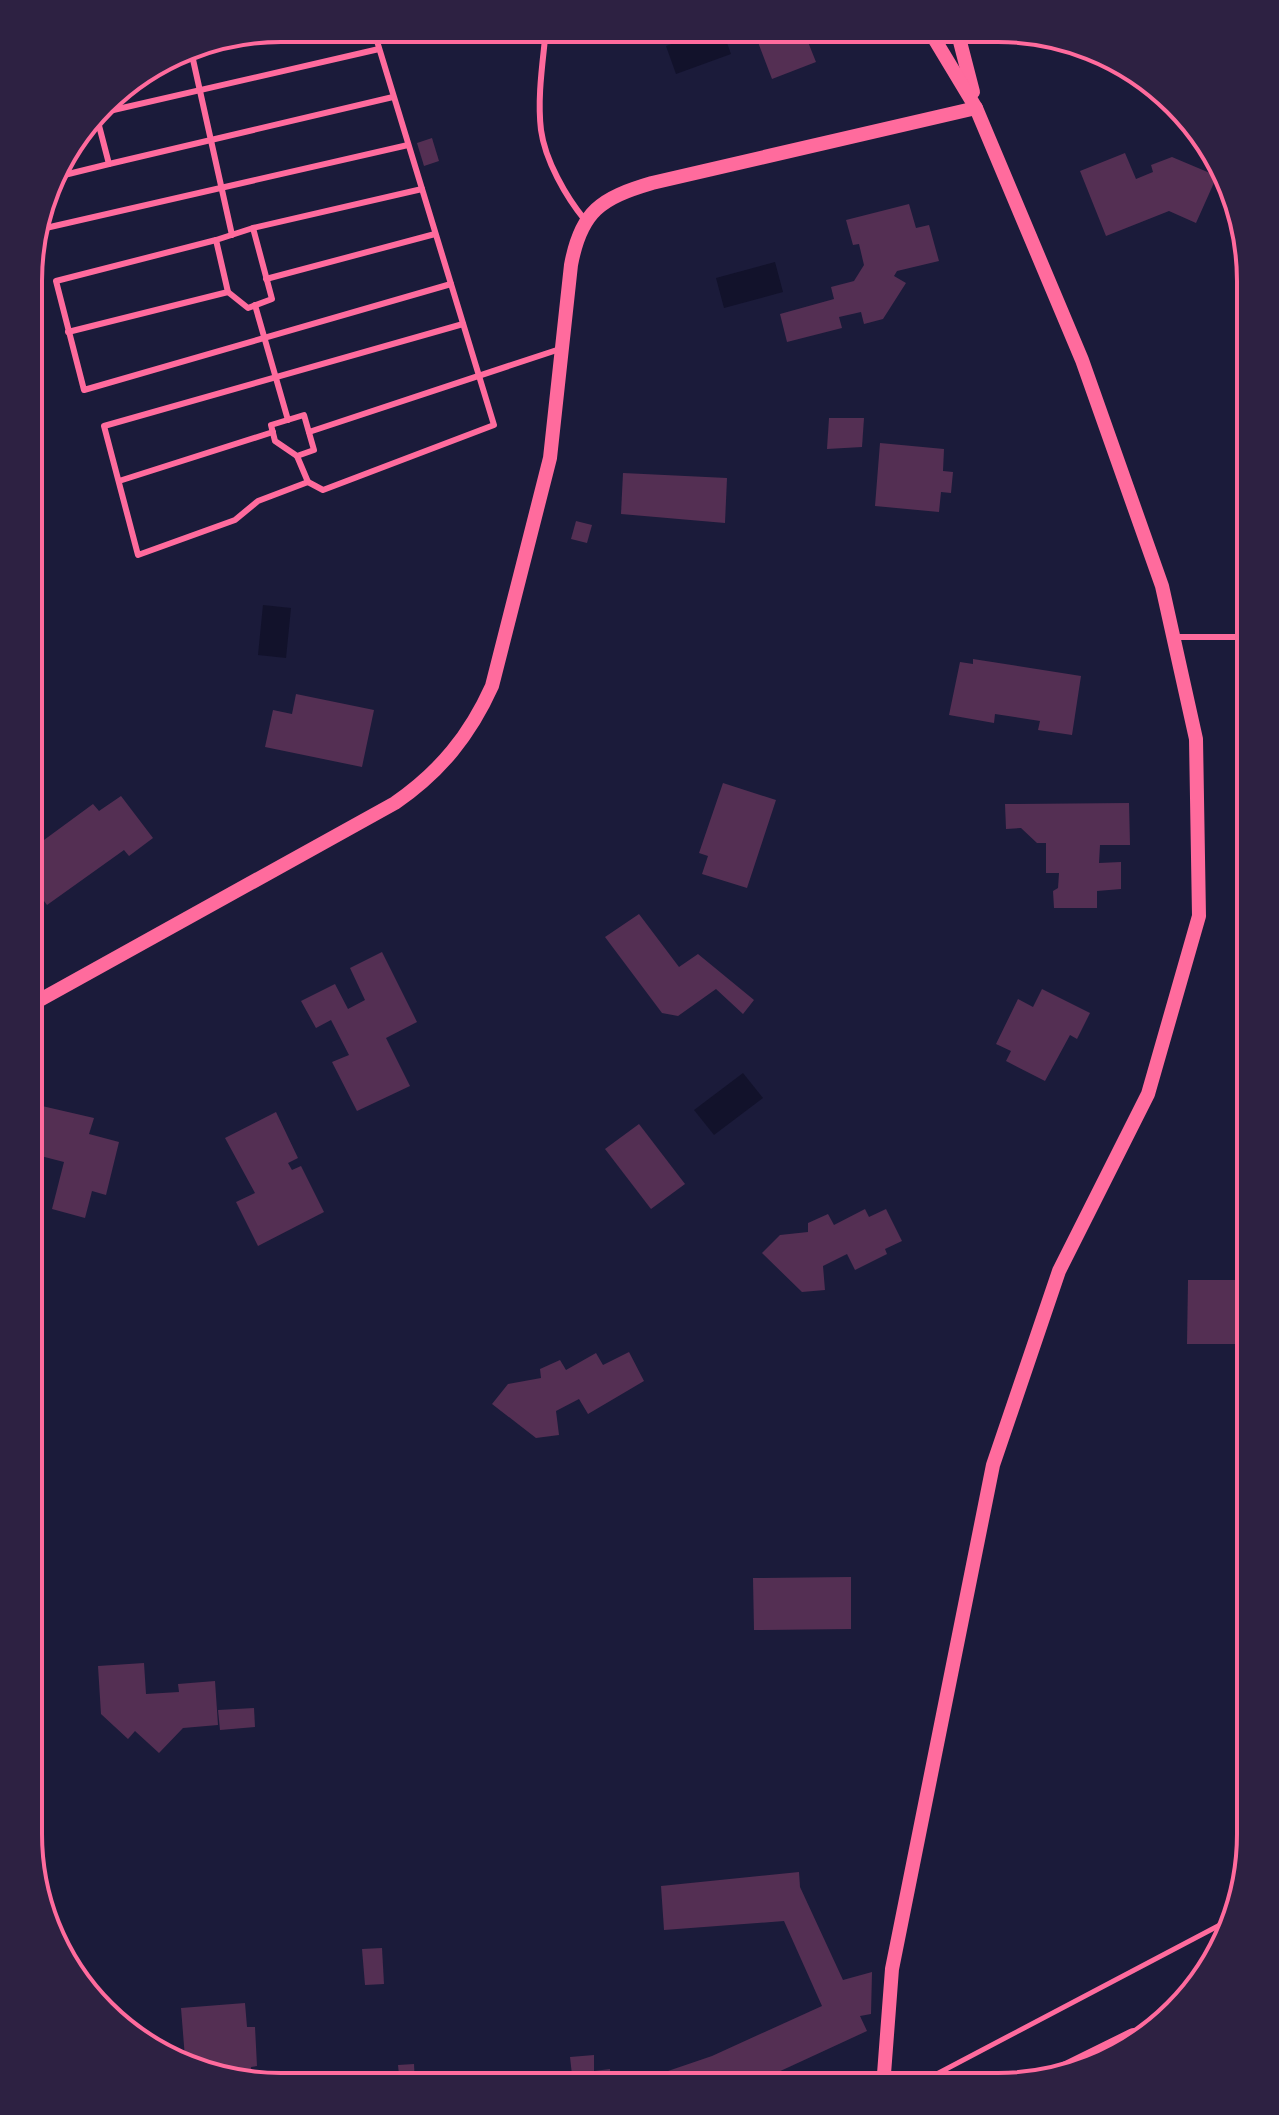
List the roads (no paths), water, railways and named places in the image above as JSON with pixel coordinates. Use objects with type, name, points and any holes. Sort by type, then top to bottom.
[{"type":"street","points":[[884,2073],[892,1969],[993,1465],[1059,1271],[1148,1094],[1199,916],[1196,739],[1162,586],[1082,360],[976,108],[936,42]]},
{"type":"street","points":[[960,42],[976,108]]},
{"type":"street","points":[[42,1001],[395,803],[437,770],[458,747],[477,718],[492,686],[550,458],[571,265],[575,242],[585,220],[605,201],[652,183],[976,108]]},
{"type":"lane","points":[[297,456],[314,450],[304,415],[271,425],[275,441],[297,456],[308,482],[323,490],[494,425],[377,42]]},
{"type":"lane","points":[[545,42],[541,131],[558,180],[585,220]]},
{"type":"lane","points":[[114,110],[379,49]]},
{"type":"lane","points":[[193,60],[232,235]]},
{"type":"lane","points":[[67,174],[393,97]]},
{"type":"lane","points":[[99,126],[109,164]]},
{"type":"lane","points":[[48,227],[408,145]]},
{"type":"lane","points":[[422,189],[253,228],[56,281],[84,390],[451,284]]},
{"type":"lane","points":[[216,240],[228,292],[248,308],[272,299],[253,228]]},
{"type":"lane","points":[[266,279],[435,234]]},
{"type":"lane","points":[[68,332],[228,292]]},
{"type":"lane","points":[[255,305],[288,420]]},
{"type":"lane","points":[[308,482],[258,501],[235,520],[138,555],[104,426],[463,324]]},
{"type":"lane","points":[[309,432],[561,349]]},
{"type":"lane","points":[[119,481],[273,432]]},
{"type":"lane","points":[[1173,637],[1237,637]]}]
